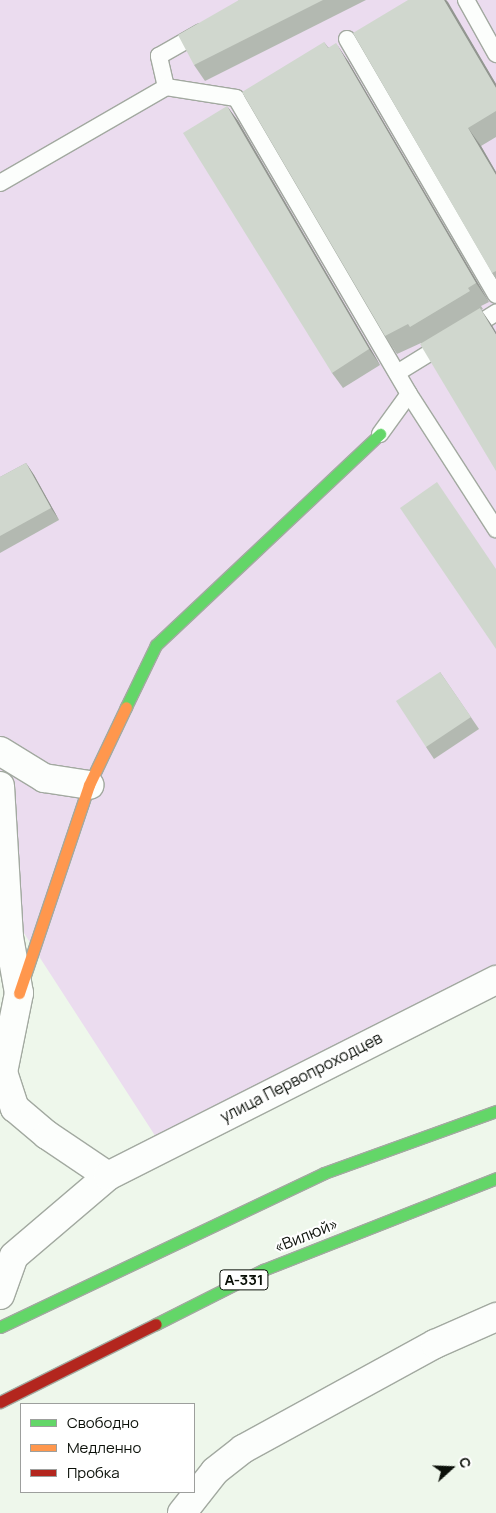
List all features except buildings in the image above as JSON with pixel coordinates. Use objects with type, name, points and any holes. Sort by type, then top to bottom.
[{"type":"main road","points":[[19,992],[89,785],[156,645],[380,434]]},
{"type":"main road","points":[[0,1326],[324,1173],[496,1110]]},
{"type":"main road","name":"«Вилюй»","points":[[0,1402],[263,1270],[496,1178]]},
{"type":"street","points":[[0,751],[44,778],[89,785]]},
{"type":"street","points":[[0,786],[9,937],[19,992],[3,1072],[15,1108],[47,1135],[108,1176]]},
{"type":"street","name":"улица Первопроходцев","points":[[0,1295],[14,1256],[108,1176],[496,980]]},
{"type":"street","points":[[182,1513],[215,1471],[243,1449],[435,1344],[496,1317]]},
{"type":"lane","points":[[466,0],[496,54]]},
{"type":"lane","points":[[166,87],[159,56],[216,23]]},
{"type":"lane","points":[[330,48],[364,30]]},
{"type":"lane","points":[[347,39],[496,295]]},
{"type":"lane","points":[[0,183],[166,87],[236,98],[253,89]]},
{"type":"lane","points":[[236,98],[409,394],[496,529]]},
{"type":"lane","points":[[397,373],[496,313]]},
{"type":"lane","points":[[380,434],[409,394]]},
{"type":"shaded area","points":[[0,0],[496,0],[496,985],[165,1151],[9,910],[0,912]]},
{"type":"traffic: fast","points":[[126,707],[156,645],[380,434]]},
{"type":"traffic: fast","points":[[0,1327],[324,1173],[496,1111]]},
{"type":"traffic: fast","points":[[156,1324],[263,1270],[496,1178]]},
{"type":"traffic: slow","points":[[19,993],[89,785],[126,707]]},
{"type":"traffic: jam","points":[[0,1402],[156,1324]]}]
